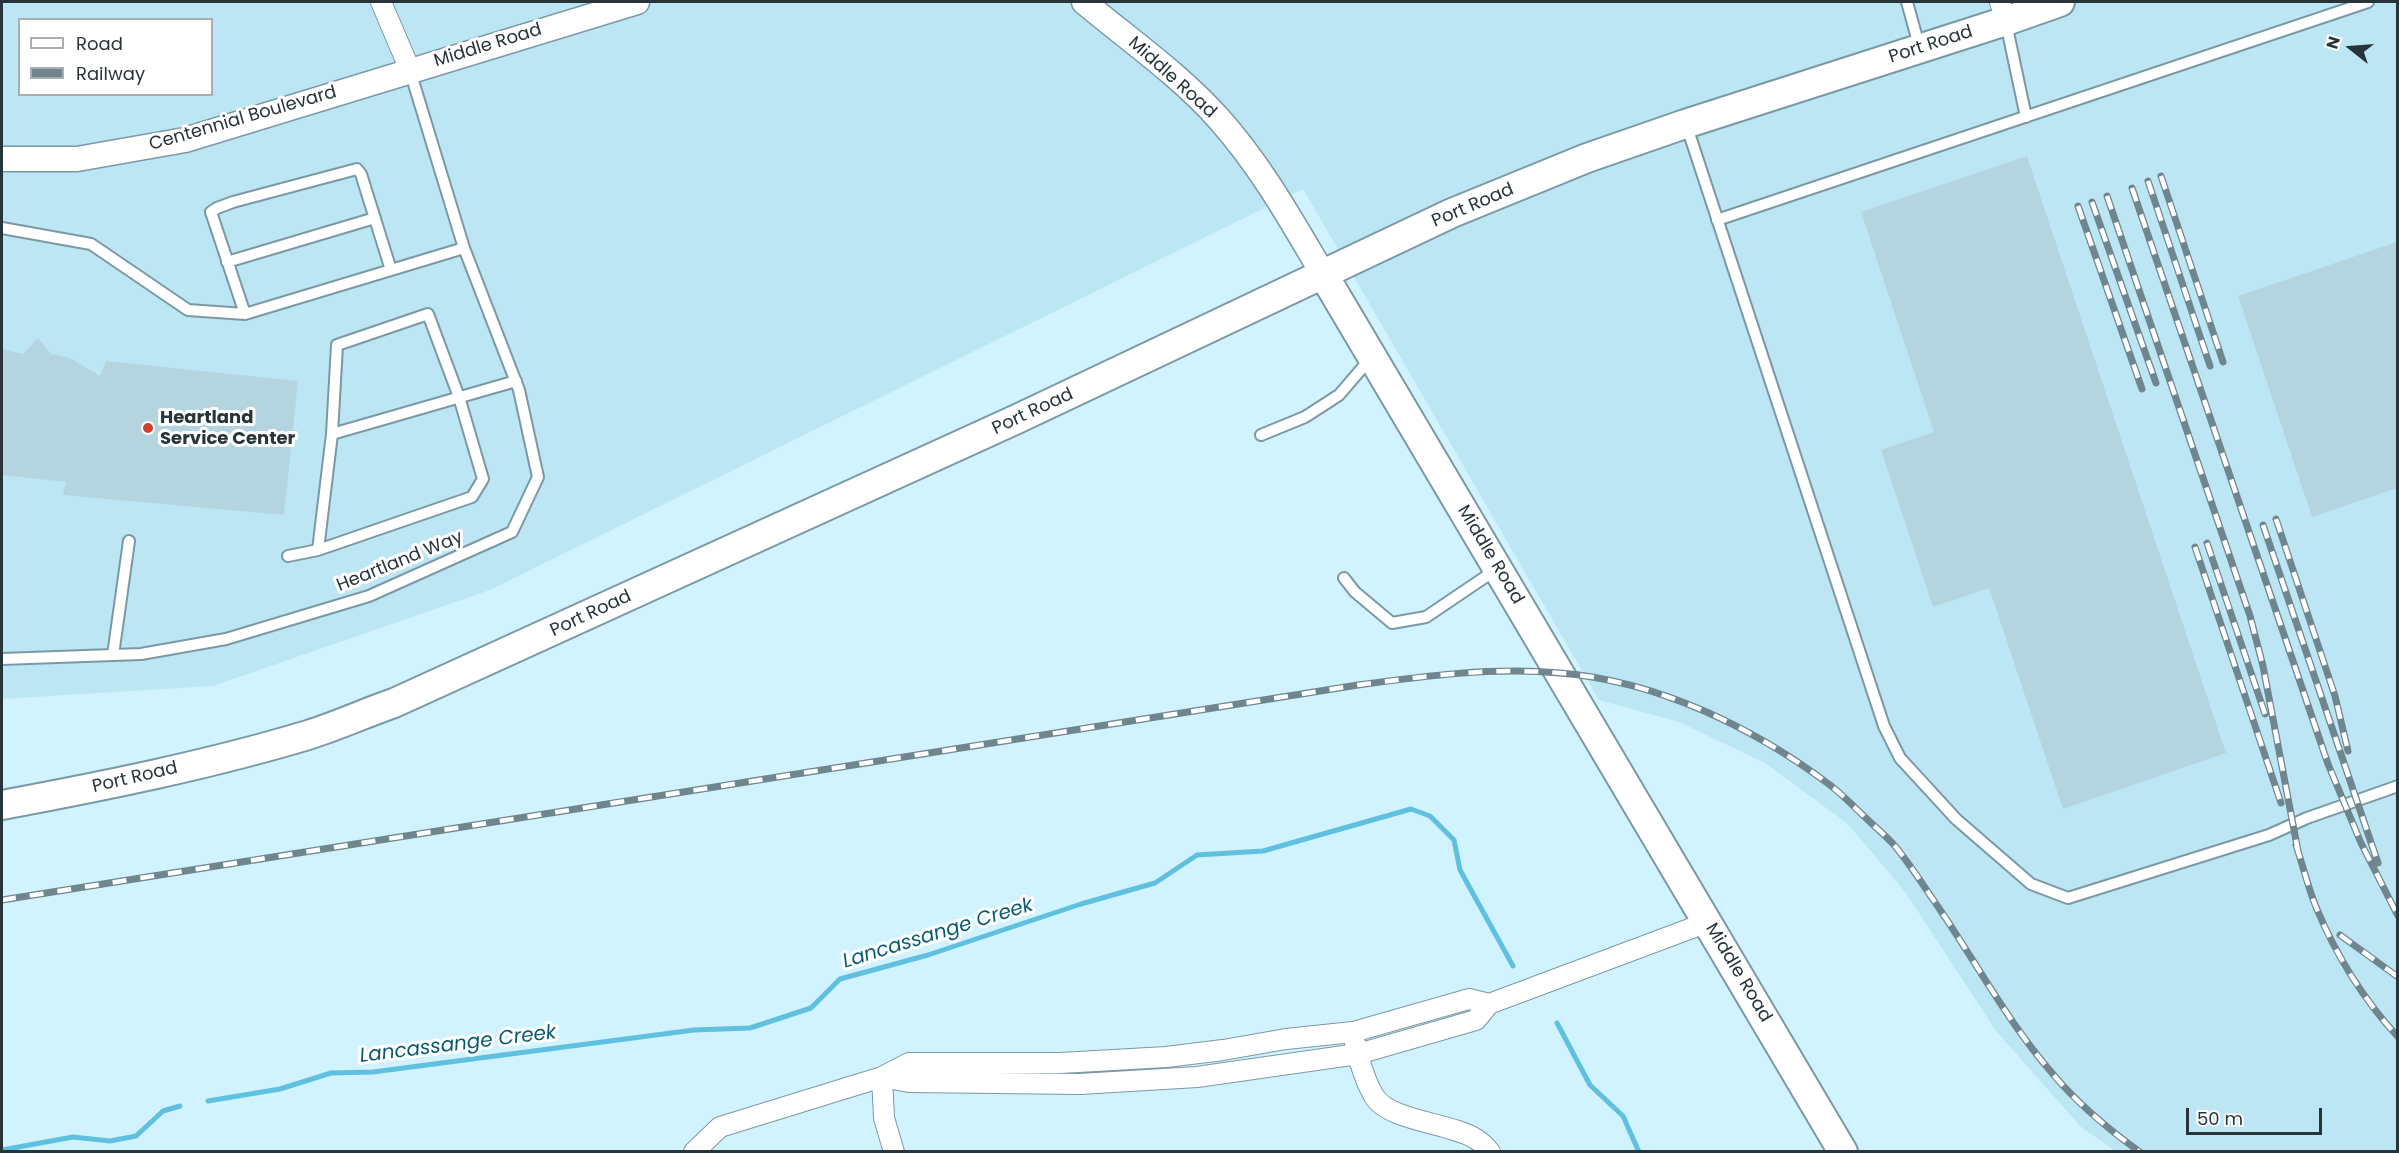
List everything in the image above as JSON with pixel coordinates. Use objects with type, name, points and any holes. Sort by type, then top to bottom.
[{"type":"main road","name":"Port Road","points":[[2,805],[106,785],[259,749],[311,734],[394,703],[1017,419],[1463,209],[1587,158],[1685,124],[1920,49],[2003,11],[2060,2]]},
{"type":"main road","name":"Middle Road","points":[[1323,274],[1843,1152]]},
{"type":"street","name":"Middle Road","points":[[381,2],[410,70],[637,2]]},
{"type":"street","name":"Middle Road","points":[[1084,2],[1198,97],[1218,117],[1270,184],[1323,274]]},
{"type":"street","name":"Centennial Boulevard","points":[[2,159],[77,159],[185,140],[410,70]]},
{"type":"street","points":[[882,1077],[909,1082],[1080,1084],[1197,1077],[1358,1054],[1476,1020],[1489,1004],[1708,922]]},
{"type":"street","points":[[694,1152],[720,1127],[882,1077],[909,1063],[1060,1063],[1167,1057],[1286,1039],[1353,1032],[1469,999],[1489,1004]]},
{"type":"street","points":[[1353,1032],[1358,1054],[1374,1098],[1388,1109],[1477,1139],[1490,1152]]},
{"type":"street","points":[[882,1077],[884,1118],[894,1152]]},
{"type":"lane","points":[[1907,2],[1920,49]]},
{"type":"lane","points":[[1718,220],[2368,2]]},
{"type":"lane","points":[[2003,11],[2026,117]]},
{"type":"lane","name":"Heartland Way","points":[[2,659],[141,654],[226,639],[369,596],[512,532],[538,477],[516,381],[464,248],[410,70]]},
{"type":"lane","points":[[1685,124],[1884,726],[1900,758],[1956,819],[2031,885],[2068,898],[2269,835],[2397,786]]},
{"type":"lane","points":[[245,314],[211,212],[233,202],[357,169],[361,174],[391,270]]},
{"type":"lane","points":[[227,262],[375,219]]},
{"type":"lane","points":[[2,228],[91,244],[188,310],[245,314],[464,248]]},
{"type":"lane","points":[[288,556],[318,550],[472,497],[483,479],[459,397],[428,314],[337,345],[332,434],[318,550]]},
{"type":"lane","points":[[1261,435],[1305,417],[1339,394],[1372,357]]},
{"type":"lane","points":[[332,434],[516,381]]},
{"type":"lane","points":[[112,655],[129,541]]},
{"type":"lane","points":[[1344,578],[1355,592],[1392,623],[1426,617],[1464,593],[1497,568]]},
{"type":"shaded area","points":[[2,2],[2397,2],[2397,1151],[2115,1151],[2081,1127],[1996,1031],[1906,893],[1848,824],[1765,763],[1679,722],[1599,700],[1303,189],[490,590],[213,686],[2,699]]},
{"type":"building","points":[[2027,156],[2226,753],[2063,809],[1989,588],[1933,607],[1881,450],[1934,432],[1861,212]]},
{"type":"building","points":[[2397,242],[2397,488],[2312,517],[2238,296]]},
{"type":"building","name":"Heartland Service Center","points":[[38,338],[51,354],[70,358],[100,376],[106,361],[298,381],[284,515],[63,495],[66,482],[2,475],[2,349],[23,354]]},
{"type":"waterway","name":"Lancassange Creek","points":[[208,1101],[280,1089],[331,1073],[373,1072],[694,1030],[750,1028],[811,1008],[840,979],[928,955],[1081,904],[1155,883],[1197,855],[1263,851],[1411,809],[1430,816],[1454,840],[1460,870],[1513,966]]},
{"type":"waterway","name":"Lancassange Creek","points":[[1557,1023],[1590,1085],[1623,1116],[1639,1152]]},
{"type":"waterway","name":"Lancassange Creek","points":[[2,1150],[73,1137],[110,1141],[136,1136],[163,1111],[180,1106]]},
{"type":"railway","points":[[2161,176],[2223,362]]},
{"type":"railway","points":[[2148,181],[2210,366]]},
{"type":"railway","points":[[2132,188],[2328,764],[2361,843],[2398,916]]},
{"type":"railway","points":[[2107,196],[2250,616],[2263,666],[2298,851]]},
{"type":"railway","points":[[2092,202],[2156,383]]},
{"type":"railway","points":[[2078,206],[2142,389]]},
{"type":"railway","points":[[2276,519],[2335,696],[2348,751]]},
{"type":"railway","points":[[2263,525],[2378,863]]},
{"type":"railway","points":[[2207,543],[2265,714]]},
{"type":"railway","points":[[2195,547],[2281,803]]},
{"type":"railway","points":[[2,900],[1358,685],[1484,672],[1560,673],[1632,686],[1702,710],[1769,744],[1835,789],[1900,852],[2035,1053],[2093,1115],[2140,1152]]},
{"type":"railway","points":[[2296,845],[2313,899],[2332,942],[2362,992],[2398,1037]]},
{"type":"railway","points":[[2340,935],[2398,977]]},
{"type":"place","name":"Heartland Service Center","points":[[148,428]]}]
